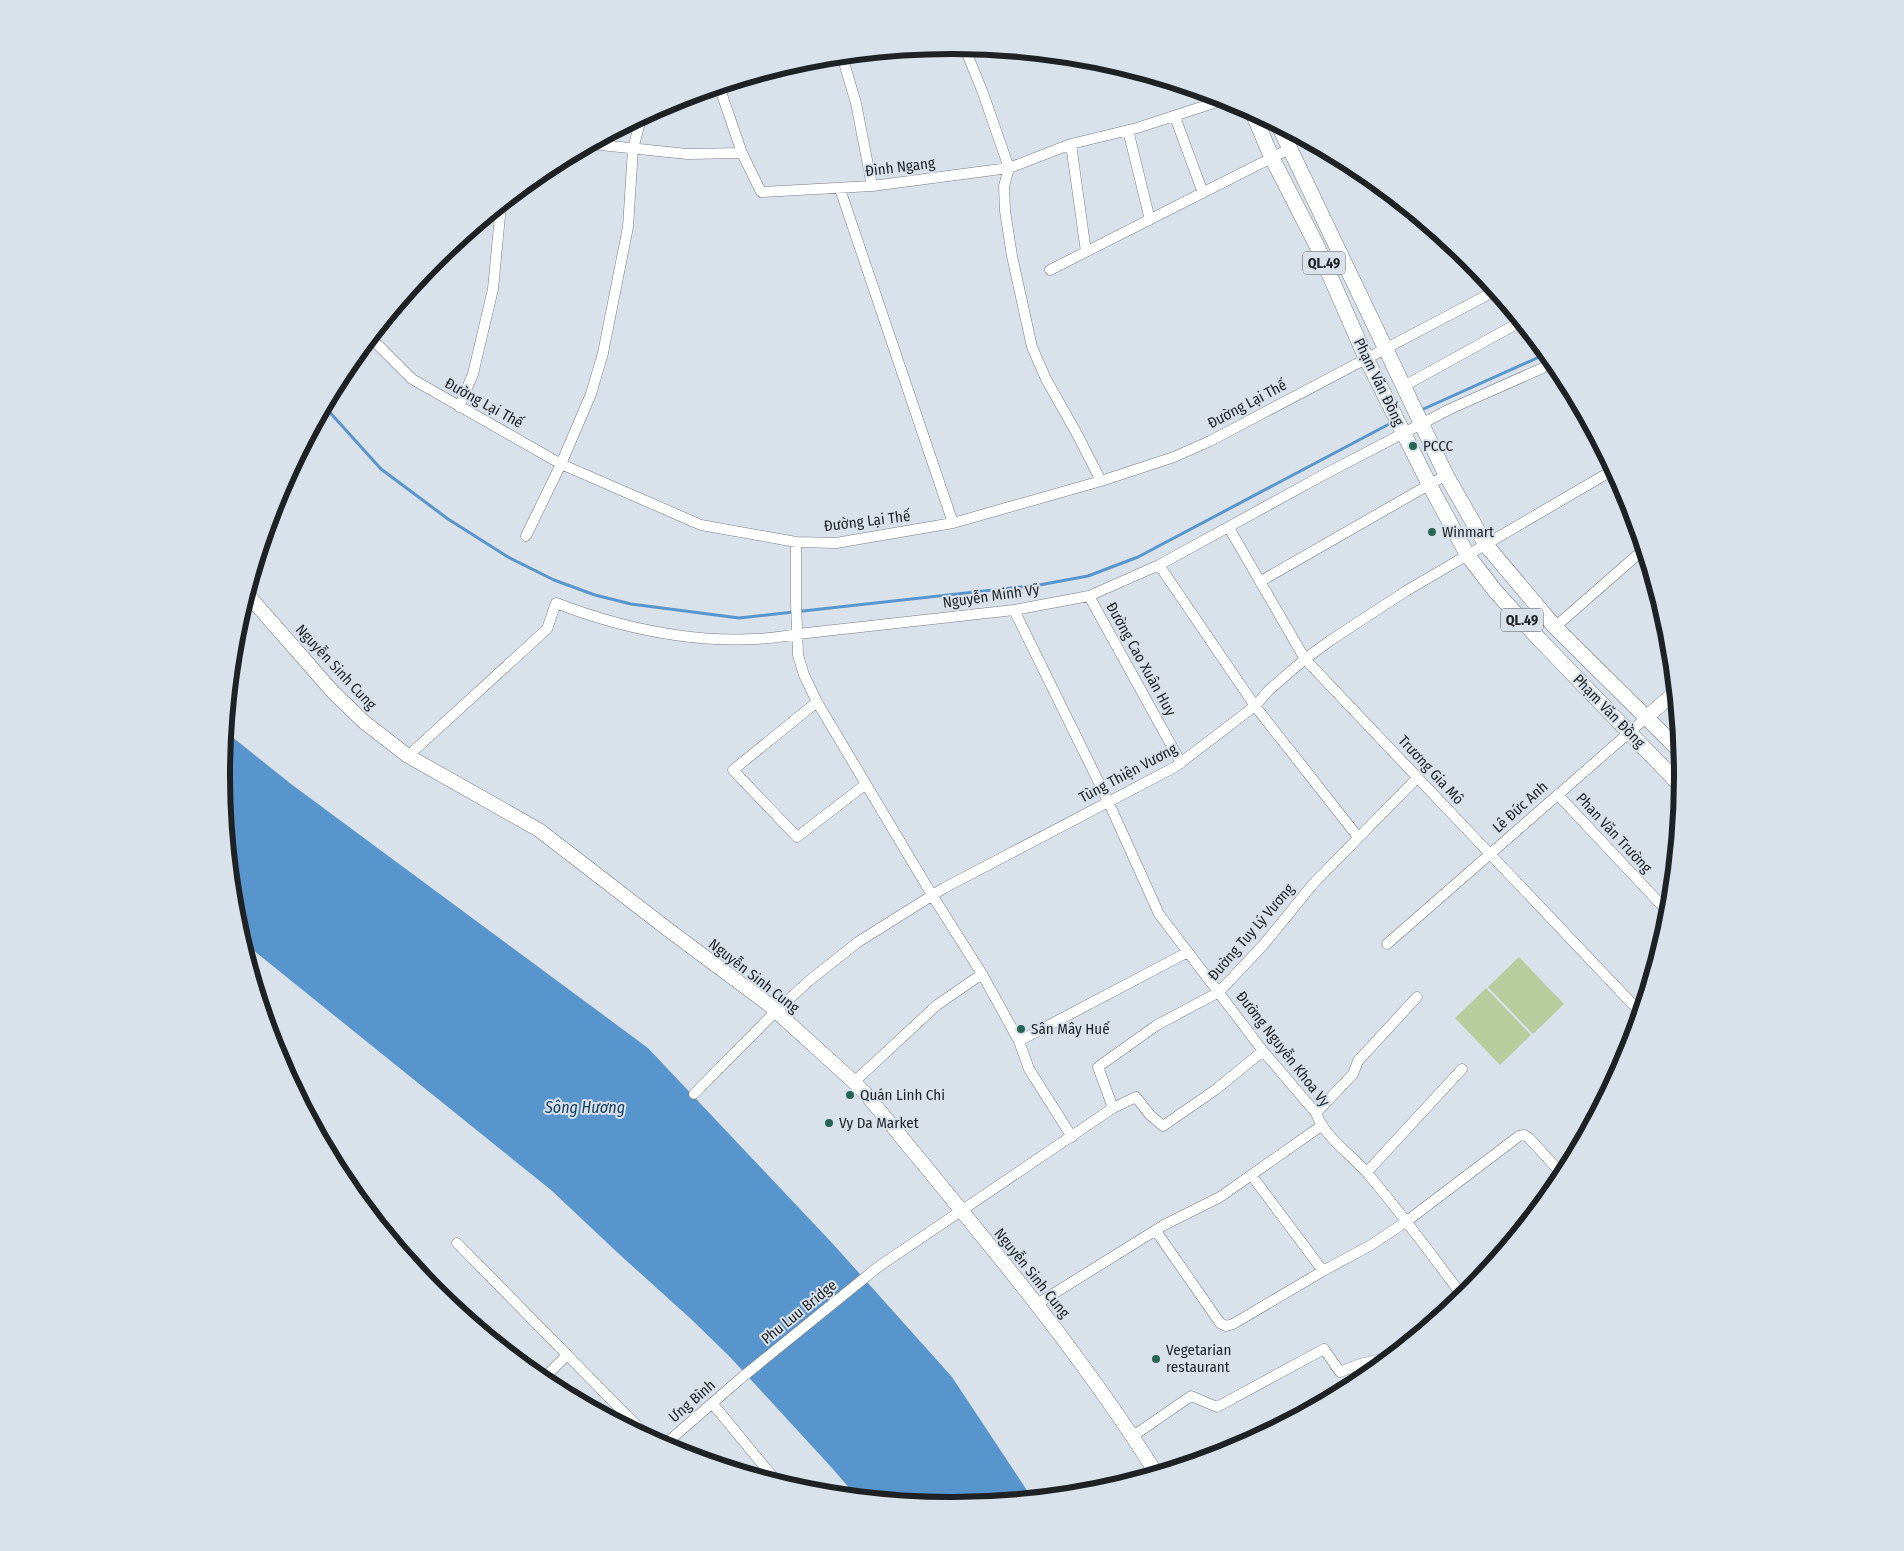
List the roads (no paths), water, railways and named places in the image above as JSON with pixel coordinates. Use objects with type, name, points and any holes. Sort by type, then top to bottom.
[{"type":"main road","name":"Phạm Văn Đồng","points":[[1256,121],[1272,158],[1316,244],[1366,358],[1429,484],[1468,556],[1496,592],[1540,640],[1674,778]]},
{"type":"main road","name":"Phạm Văn Đồng","points":[[1283,135],[1446,475],[1486,545],[1555,627],[1673,743]]},
{"type":"main road","name":"Nguyễn Sinh Cung","points":[[253,599],[333,692],[364,722],[408,756],[539,830],[776,1011],[854,1082],[866,1094],[1037,1304],[1107,1397],[1153,1469]]},
{"type":"main road","name":"Lê Đức Anh","points":[[1647,717],[1669,696]]},
{"type":"street","points":[[967,54],[1009,168],[1004,186],[1005,211],[1014,266],[1032,347],[1046,379],[1101,482]]},
{"type":"street","points":[[844,62],[856,103],[872,186]]},
{"type":"street","points":[[600,145],[687,154],[742,153],[722,91]]},
{"type":"street","name":"Đình Ngang","points":[[742,153],[761,192],[872,186],[1009,168],[1071,144],[1174,117],[1213,103]]},
{"type":"street","points":[[1174,117],[1203,193]]},
{"type":"street","points":[[526,536],[561,464],[590,394],[609,327],[628,227],[633,149],[638,126]]},
{"type":"street","points":[[1128,130],[1150,220]]},
{"type":"street","points":[[1071,144],[1086,252]]},
{"type":"street","points":[[1050,270],[1289,149]]},
{"type":"street","points":[[840,189],[953,523]]},
{"type":"street","points":[[460,407],[473,374],[493,289],[500,213]]},
{"type":"street","name":"Đường Lại Thế","points":[[375,342],[412,379],[561,464],[701,525],[796,542],[836,543],[953,523],[1101,482],[1183,453],[1489,294]]},
{"type":"street","points":[[1404,386],[1515,325]]},
{"type":"street","name":"Nguyễn Minh Vỹ","points":[[408,756],[547,629],[556,603],[626,626],[693,637],[771,639],[798,629],[1014,610],[1089,596],[1159,565],[1229,528],[1325,474],[1400,425],[1418,416],[1450,409],[1546,366]]},
{"type":"street","name":"Tùng Thiện Vương","points":[[694,1094],[776,1011],[810,980],[858,942],[932,895],[1181,763],[1255,706],[1269,690],[1304,659],[1406,591],[1607,473]]},
{"type":"street","points":[[1261,581],[1446,475]]},
{"type":"street","name":"Trương Gia Mô","points":[[1229,528],[1304,659],[1635,1007]]},
{"type":"street","points":[[796,542],[798,655],[804,675],[817,702],[932,895],[982,974],[1018,1041],[1029,1069],[1072,1137]]},
{"type":"street","points":[[1555,627],[1638,554]]},
{"type":"street","points":[[1159,565],[1255,706],[1358,837]]},
{"type":"street","name":"Đường Cao Xuân Huy","points":[[1089,596],[1181,763]]},
{"type":"street","name":"Đường Nguyễn Khoa Vy","points":[[1014,610],[1108,801],[1159,914],[1263,1051],[1316,1113],[1321,1126],[1367,1172],[1407,1221],[1458,1290]]},
{"type":"street","points":[[817,702],[733,770],[797,837],[866,784]]},
{"type":"street","name":"Lê Đức Anh","points":[[1387,944],[1647,717]]},
{"type":"street","name":"Đường Tuy Lý Vương","points":[[1113,1108],[1098,1067],[1157,1025],[1219,992],[1264,944],[1313,884],[1417,778]]},
{"type":"street","name":"Phan Văn Trường","points":[[1558,795],[1662,905]]},
{"type":"street","points":[[1018,1041],[1188,952]]},
{"type":"street","points":[[854,1082],[937,1005],[982,974]]},
{"type":"street","points":[[1316,1113],[1354,1074],[1358,1061],[1417,997]]},
{"type":"street","points":[[960,1210],[1113,1108],[1136,1097],[1150,1116],[1163,1126],[1215,1090],[1263,1051]]},
{"type":"street","points":[[1367,1172],[1462,1069]]},
{"type":"street","points":[[1037,1304],[1191,1210],[1220,1196],[1252,1176],[1321,1126]]},
{"type":"street","points":[[1156,1231],[1220,1323],[1226,1326],[1233,1324],[1371,1245],[1407,1221],[1519,1136],[1524,1135],[1529,1138],[1557,1168]]},
{"type":"street","points":[[1252,1176],[1323,1271]]},
{"type":"street","name":"Phu Luu Bridge","points":[[740,1379],[878,1267],[960,1210]]},
{"type":"street","points":[[457,1243],[637,1425]]},
{"type":"street","points":[[1133,1436],[1191,1396],[1218,1407],[1324,1349],[1340,1372],[1373,1361]]},
{"type":"street","points":[[548,1374],[567,1355]]},
{"type":"street","name":"Ưng Bình","points":[[671,1440],[740,1379]]},
{"type":"street","points":[[712,1403],[772,1474]]},
{"type":"water","name":"Sông Hương","points":[[232,737],[291,784],[648,1048],[833,1244],[952,1377],[1029,1493],[999,1496],[952,1497],[905,1496],[851,1490],[730,1357],[551,1190],[252,949],[236,870],[230,776]]},
{"type":"waterway","points":[[1419,411],[1539,357]]},
{"type":"waterway","points":[[329,412],[381,469],[448,519],[508,557],[554,580],[595,595],[631,604],[739,618],[1039,585],[1088,576],[1138,557],[1393,422]]},
{"type":"place","name":"PCCC","points":[[1413,446]]},
{"type":"place","name":"Winmart","points":[[1432,532]]},
{"type":"place","name":"Sân Mây Huế","points":[[1021,1029]]},
{"type":"place","name":"Quán Linh Chi","points":[[850,1095]]},
{"type":"place","name":"Vy Da Market","points":[[829,1123]]},
{"type":"place","name":"Vegetarian restaurant","points":[[1156,1359]]}]
